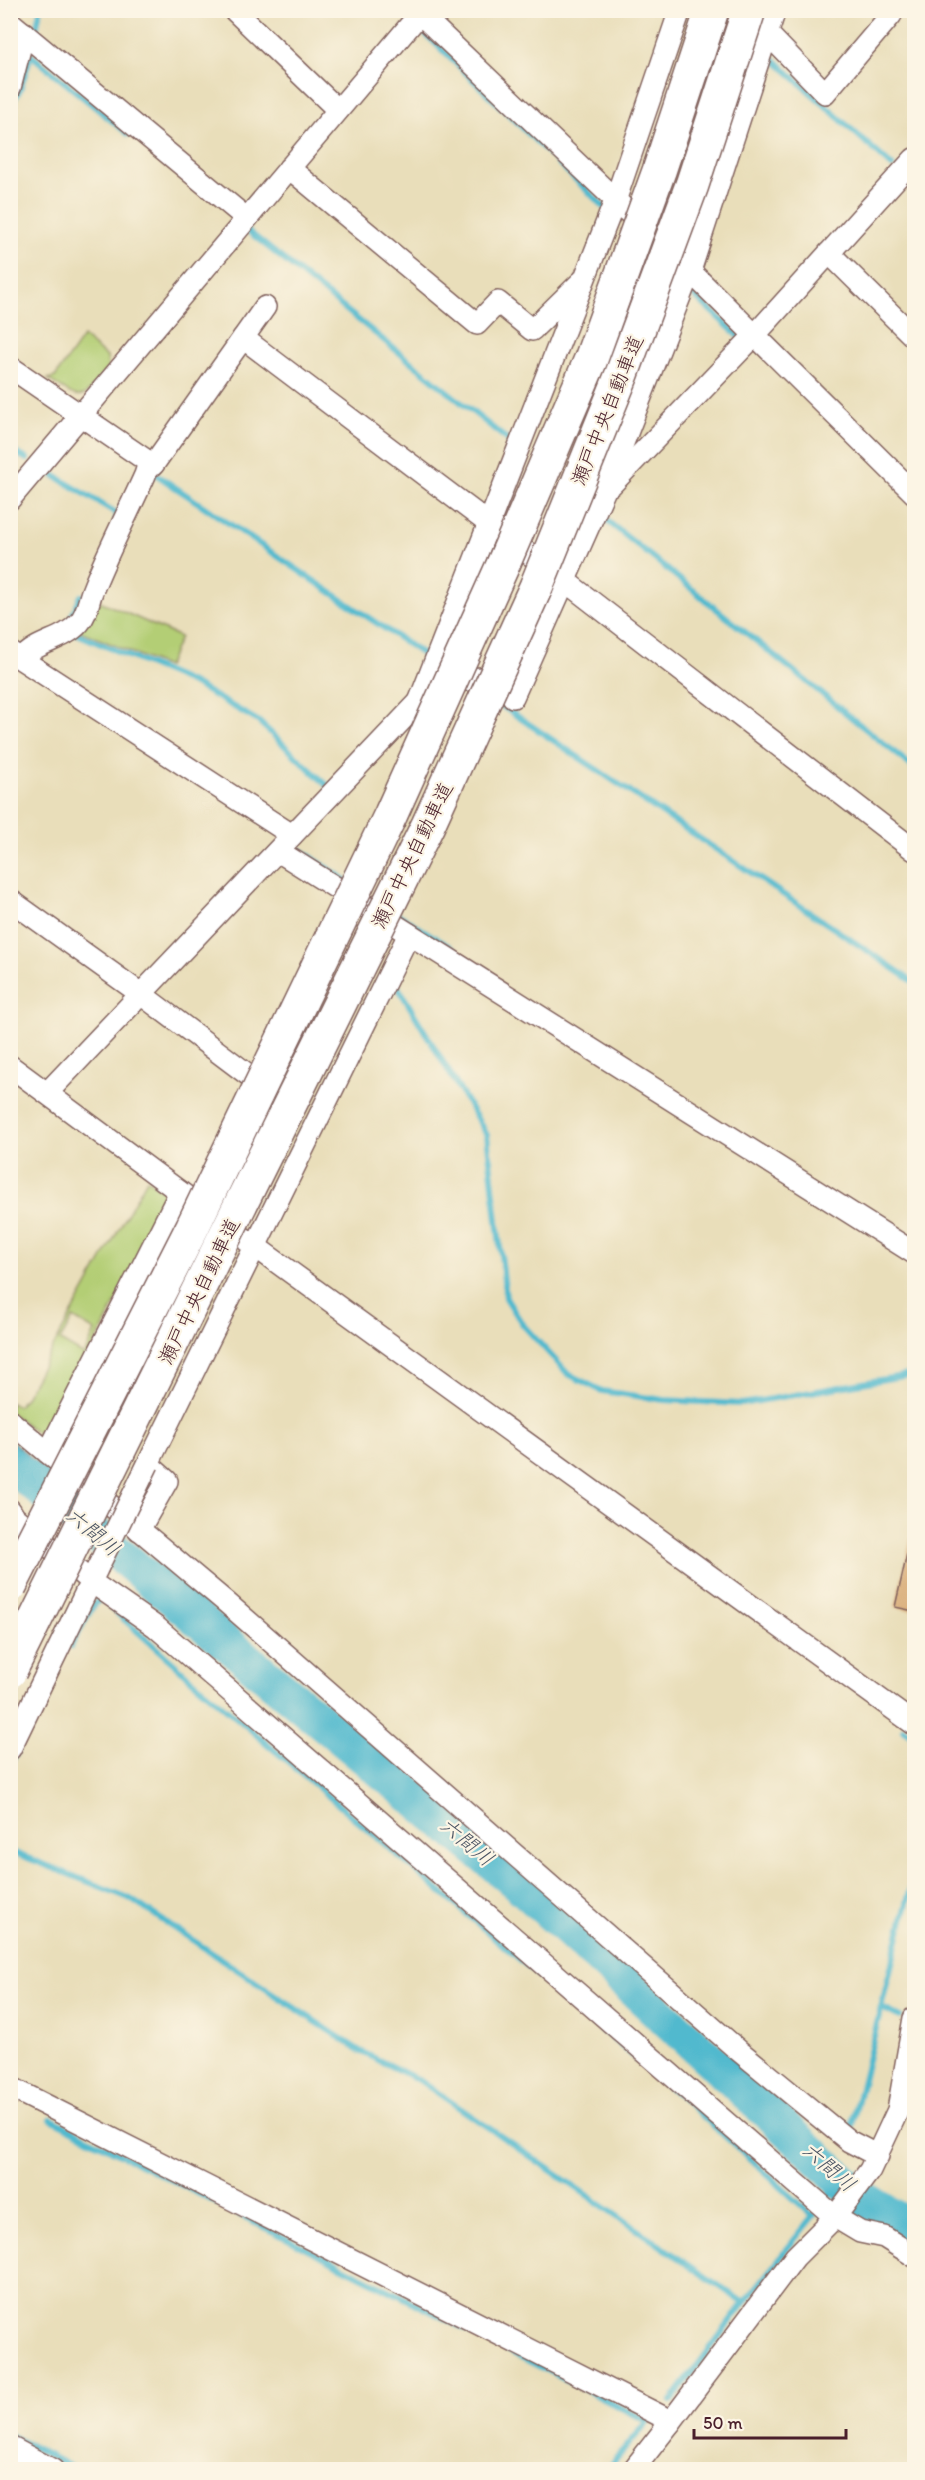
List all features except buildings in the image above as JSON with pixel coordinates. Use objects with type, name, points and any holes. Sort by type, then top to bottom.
[{"type":"highway","name":"瀬戸中央自動車道","points":[[10,1586],[192,1228],[391,814],[497,578],[591,359],[659,171],[712,10]]},
{"type":"highway","name":"瀬戸中央自動車道","points":[[10,1671],[428,825],[536,587],[622,374],[692,185],[758,22]]},
{"type":"street","points":[[234,10],[338,110]]},
{"type":"street","points":[[419,702],[612,210],[680,10]]},
{"type":"street","points":[[513,697],[604,492],[685,282],[758,22],[775,10]]},
{"type":"street","points":[[758,22],[825,93],[891,15],[884,10]]},
{"type":"street","points":[[10,499],[417,16],[685,282],[915,493]]},
{"type":"street","points":[[10,87],[25,35],[242,223]]},
{"type":"street","points":[[604,492],[749,341],[915,159]]},
{"type":"street","points":[[289,168],[477,324],[498,302],[532,330],[586,278]]},
{"type":"street","points":[[829,253],[915,337]]},
{"type":"street","points":[[14,657],[71,632],[85,615],[92,591],[148,467],[153,465],[266,307]]},
{"type":"street","points":[[243,338],[566,581],[915,850]]},
{"type":"street","points":[[10,367],[78,420],[148,467]]},
{"type":"street","points":[[14,657],[286,842],[409,934],[915,1253]]},
{"type":"street","points":[[47,1093],[419,702],[437,688],[475,677],[522,677]]},
{"type":"street","points":[[10,900],[141,994],[316,1126]]},
{"type":"street","points":[[10,1749],[409,934]]},
{"type":"street","points":[[10,1066],[180,1192],[915,1724]]},
{"type":"street","points":[[48,1453],[180,1192]]},
{"type":"street","points":[[10,1421],[244,1619],[738,2050],[874,2163]]},
{"type":"street","points":[[139,1530],[166,1481],[148,1464]]},
{"type":"street","points":[[12,1517],[94,1575],[156,1627],[786,2172],[860,2232],[884,2237],[915,2256]]},
{"type":"street","points":[[633,2469],[795,2257],[838,2214],[874,2163],[898,2110],[915,2019]]},
{"type":"street","points":[[10,2087],[661,2416],[670,2423]]},
{"type":"street","points":[[10,2447],[53,2469]]},
{"type":"green space","points":[[83,337],[107,357],[108,368],[87,393],[76,395],[48,379],[55,377]]},
{"type":"green space","points":[[95,599],[180,637],[167,667],[80,631]]},
{"type":"green space","points":[[147,1179],[166,1193],[167,1200],[47,1440],[11,1413],[10,1403],[18,1406]],"holes":[[[73,1318],[95,1331],[84,1355],[60,1341]]]},
{"type":"water","points":[[11,1440],[45,1470],[30,1497],[11,1479]]},
{"type":"waterway","points":[[35,36],[40,10]]},
{"type":"waterway","points":[[401,10],[607,210]]},
{"type":"waterway","points":[[31,55],[128,134]]},
{"type":"waterway","points":[[10,107],[20,89],[31,55]]},
{"type":"waterway","points":[[769,55],[892,166]]},
{"type":"waterway","points":[[908,180],[914,186]]},
{"type":"waterway","points":[[243,227],[514,445]]},
{"type":"waterway","points":[[687,289],[744,341]]},
{"type":"waterway","points":[[10,450],[27,459]]},
{"type":"waterway","points":[[47,471],[118,514],[116,518]]},
{"type":"waterway","points":[[151,471],[427,657]]},
{"type":"waterway","points":[[606,520],[914,768]]},
{"type":"waterway","points":[[69,622],[81,596]]},
{"type":"waterway","points":[[75,633],[194,684],[258,721],[328,786]]},
{"type":"waterway","points":[[496,702],[914,982]]},
{"type":"waterway","points":[[291,844],[347,881]]},
{"type":"waterway","points":[[396,913],[453,949]]},
{"type":"waterway","points":[[398,987],[487,1135],[506,1298],[523,1325],[568,1374],[602,1391],[664,1400],[742,1404],[914,1374]]},
{"type":"waterway","name":"六間川","points":[[10,1464],[522,1887],[846,2184],[866,2200],[914,2230]]},
{"type":"waterway","points":[[71,1646],[94,1604],[101,1599]]},
{"type":"waterway","points":[[110,1607],[191,1679],[686,2101],[813,2216]]},
{"type":"waterway","points":[[903,1729],[914,1737]]},
{"type":"waterway","points":[[10,1765],[17,1751]]},
{"type":"waterway","points":[[10,1851],[129,1898],[360,2051],[419,2080],[744,2303]]},
{"type":"waterway","points":[[851,2128],[914,1875]]},
{"type":"waterway","points":[[882,2008],[900,2017]]},
{"type":"waterway","points":[[51,2119],[647,2421]]},
{"type":"waterway","points":[[819,2160],[829,2150]]},
{"type":"waterway","points":[[830,2194],[841,2180]]},
{"type":"waterway","points":[[671,2401],[744,2303],[814,2215]]},
{"type":"waterway","points":[[607,2470],[649,2420]]},
{"type":"waterway","points":[[10,2435],[77,2470]]}]
